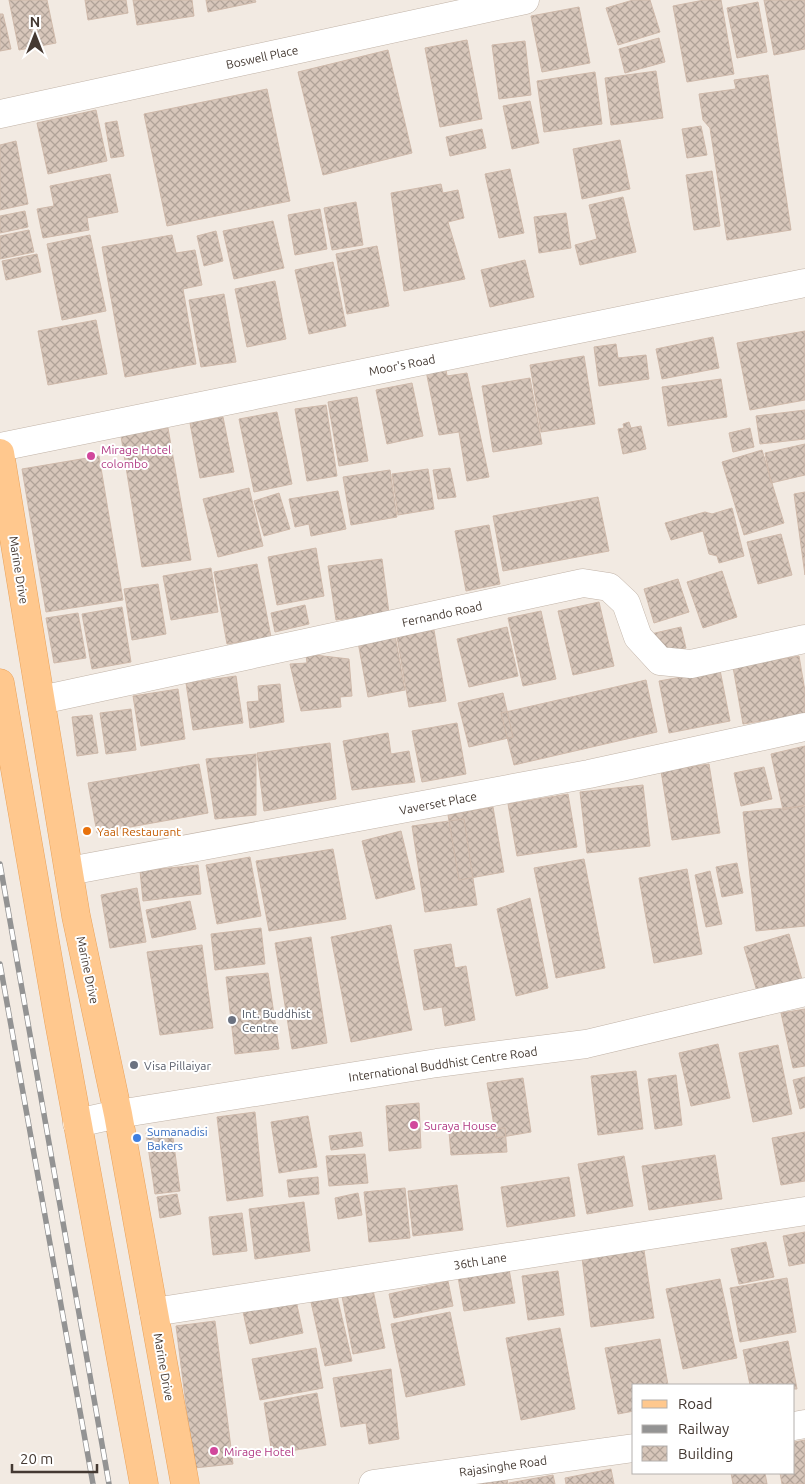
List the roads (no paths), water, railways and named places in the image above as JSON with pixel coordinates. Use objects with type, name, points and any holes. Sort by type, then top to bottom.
[{"type":"main road","name":"Marine Drive","points":[[0,453],[76,916],[118,1114],[186,1484]]},
{"type":"main road","points":[[0,683],[77,1123],[144,1484]]},
{"type":"street","name":"Boswell Place","points":[[0,114],[525,0]]},
{"type":"street","name":"Moor's Road","points":[[0,447],[805,283]]},
{"type":"street","name":"Fernando Road","points":[[41,700],[583,583],[609,587],[626,602],[638,637],[660,661],[691,664],[805,639]]},
{"type":"street","name":"Vaverset Place","points":[[69,872],[588,774],[805,727]]},
{"type":"street","name":"International Buddhist Centre Road","points":[[77,1123],[118,1114],[437,1063],[586,1044],[805,992]]},
{"type":"street","name":"36th Lane","points":[[154,1312],[805,1211]]},
{"type":"street","name":"Rajasinghe Road","points":[[373,1484],[632,1448]]},
{"type":"railway","points":[[0,864],[109,1484]]},
{"type":"railway","points":[[0,964],[93,1484]]},
{"type":"place","name":"Mirage Hotel colombo","points":[[91,456]]},
{"type":"place","name":"Yaal Restaurant","points":[[87,831]]},
{"type":"place","name":"Int. Buddhist Centre","points":[[232,1020]]},
{"type":"place","name":"Visa Pillaiyar","points":[[134,1065]]},
{"type":"place","name":"Suraya House","points":[[414,1125]]},
{"type":"place","name":"Sumanadisi Bakers","points":[[137,1138]]},
{"type":"place","name":"Mirage Hotel","points":[[214,1451]]}]
